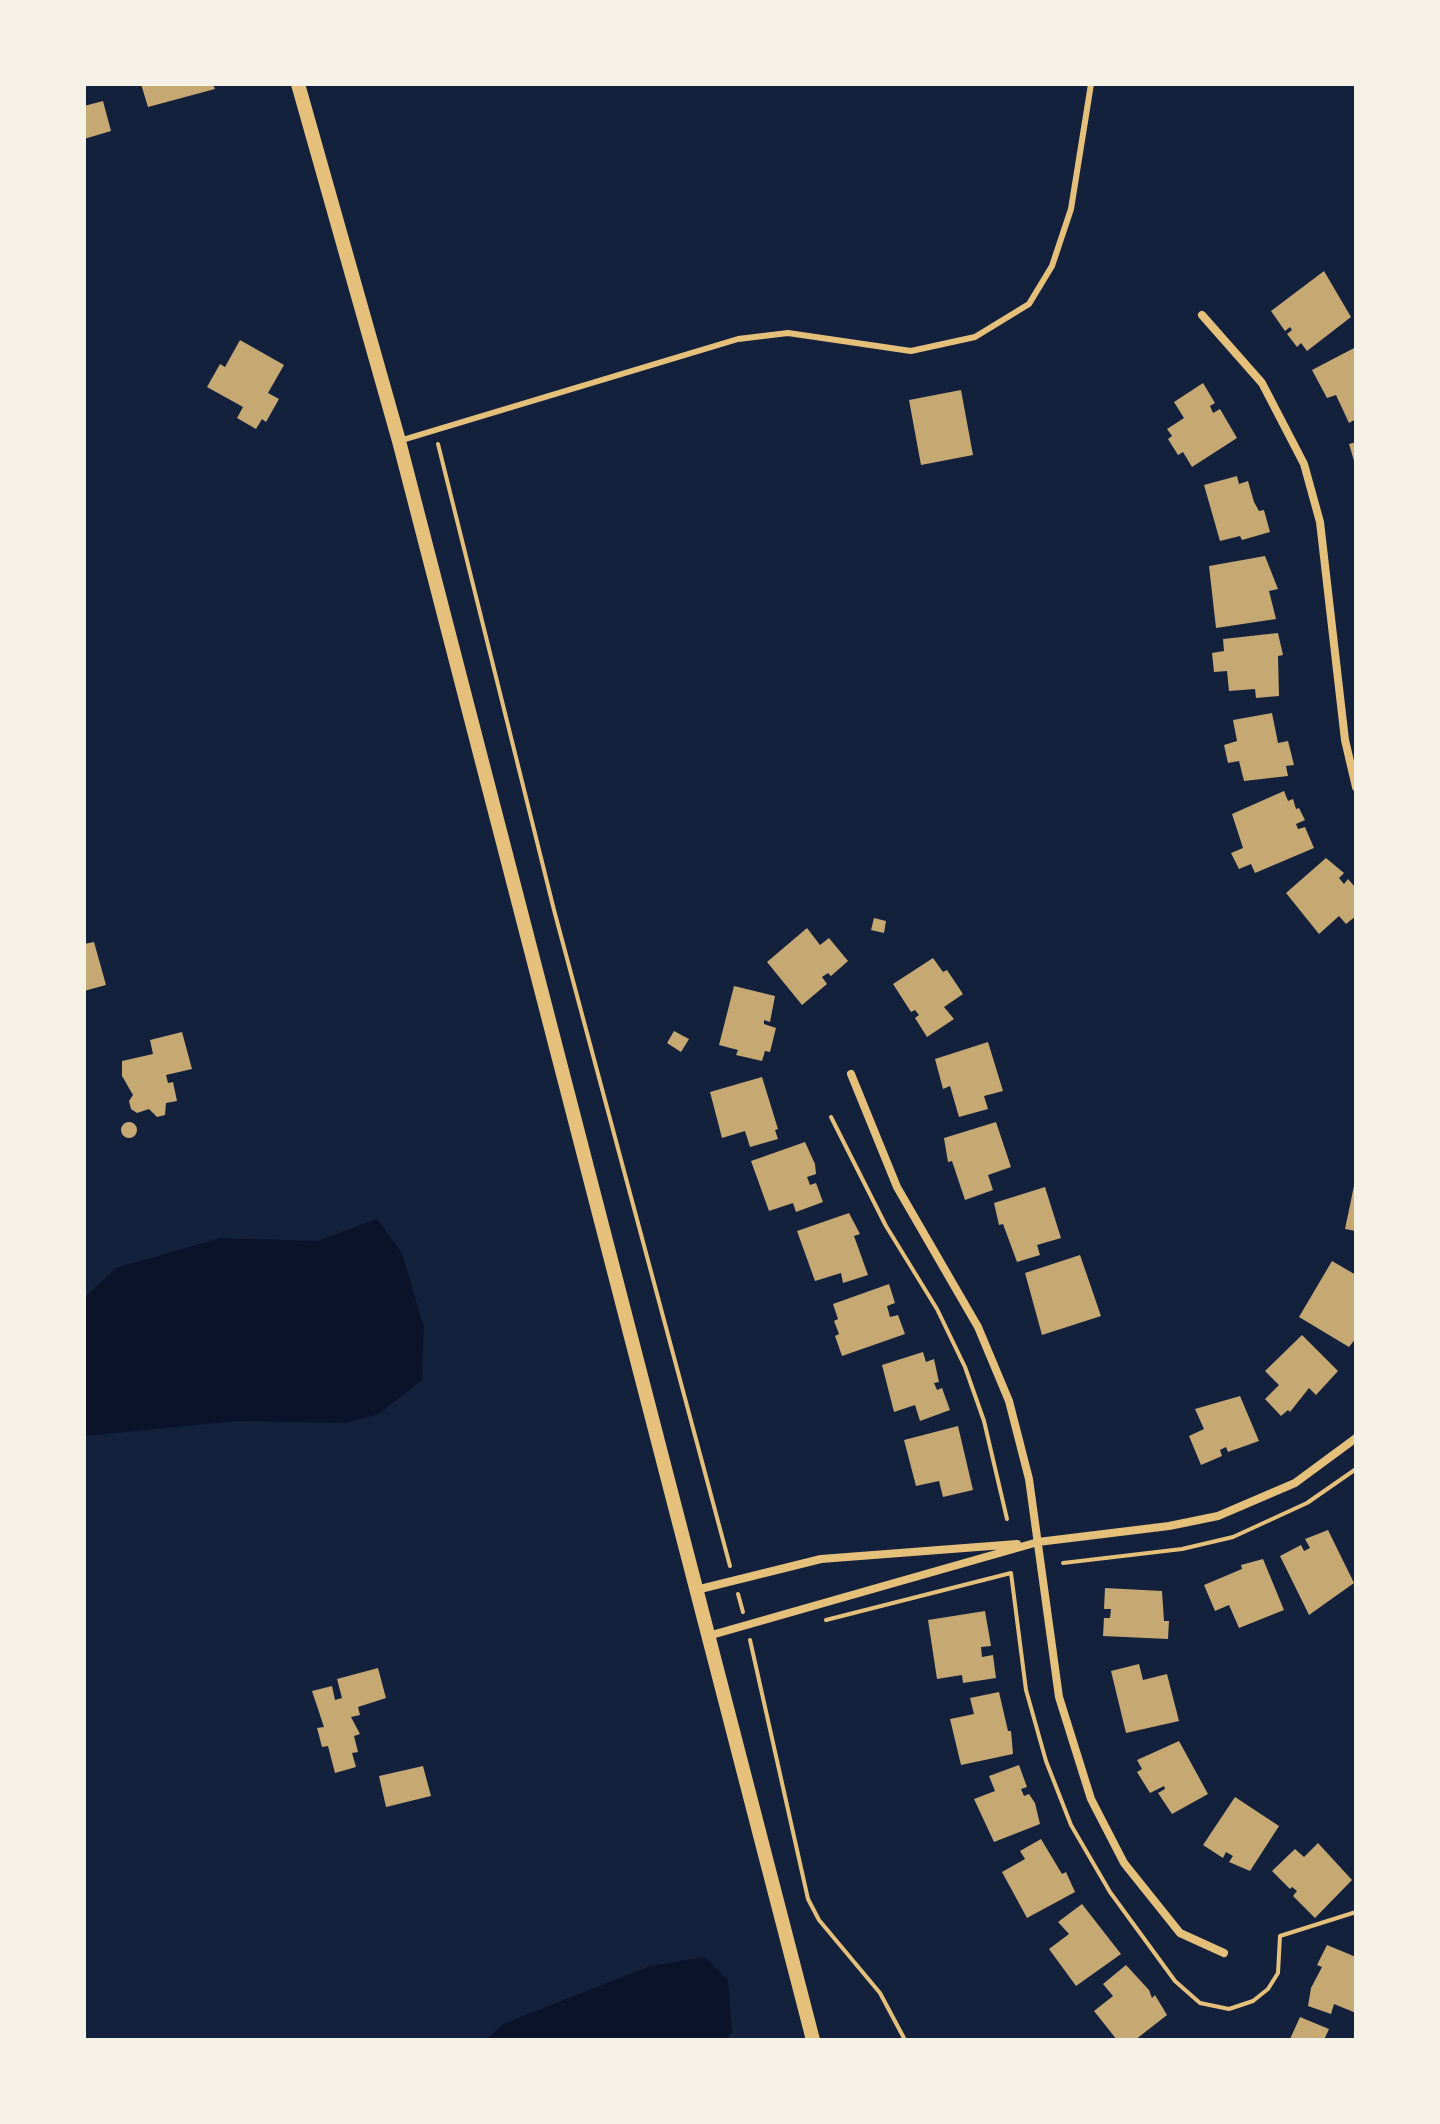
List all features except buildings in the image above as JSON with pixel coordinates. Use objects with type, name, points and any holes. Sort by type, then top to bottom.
[{"type":"street","points":[[298,84],[399,441],[813,2040]]},
{"type":"street","points":[[1202,315],[1262,383],[1304,464],[1320,522],[1345,740],[1356,787]]},
{"type":"street","points":[[851,1074],[897,1187],[959,1292],[995,1364],[1020,1440],[1038,1542],[1059,1697],[1091,1799],[1124,1863],[1180,1933],[1224,1953]]},
{"type":"street","points":[[696,1590],[789,1565],[884,1551],[1038,1542],[1169,1526],[1231,1512],[1295,1483],[1356,1438]]},
{"type":"street","points":[[708,1636],[1038,1542]]},
{"type":"lane","points":[[399,441],[738,339],[788,333],[911,351],[975,337],[1029,304],[1052,266],[1071,209],[1091,84]]},
{"type":"path","points":[[434,431],[554,910],[747,1625]]},
{"type":"path","points":[[831,1117],[854,1167],[937,1309],[965,1367],[984,1421],[1007,1519]]},
{"type":"path","points":[[824,1621],[1011,1573]]},
{"type":"path","points":[[765,1636],[750,1639],[808,1899],[819,1920],[880,1993],[905,2040]]},
{"type":"path","points":[[1280,1936],[1356,1912]]},
{"type":"water","points":[[377,1219],[402,1253],[424,1327],[422,1380],[379,1414],[346,1423],[237,1421],[84,1436],[84,1298],[116,1268],[220,1238],[317,1241]]},
{"type":"water","points":[[705,1957],[728,1980],[732,2032],[726,2040],[486,2040],[503,2024],[650,1966]]}]
